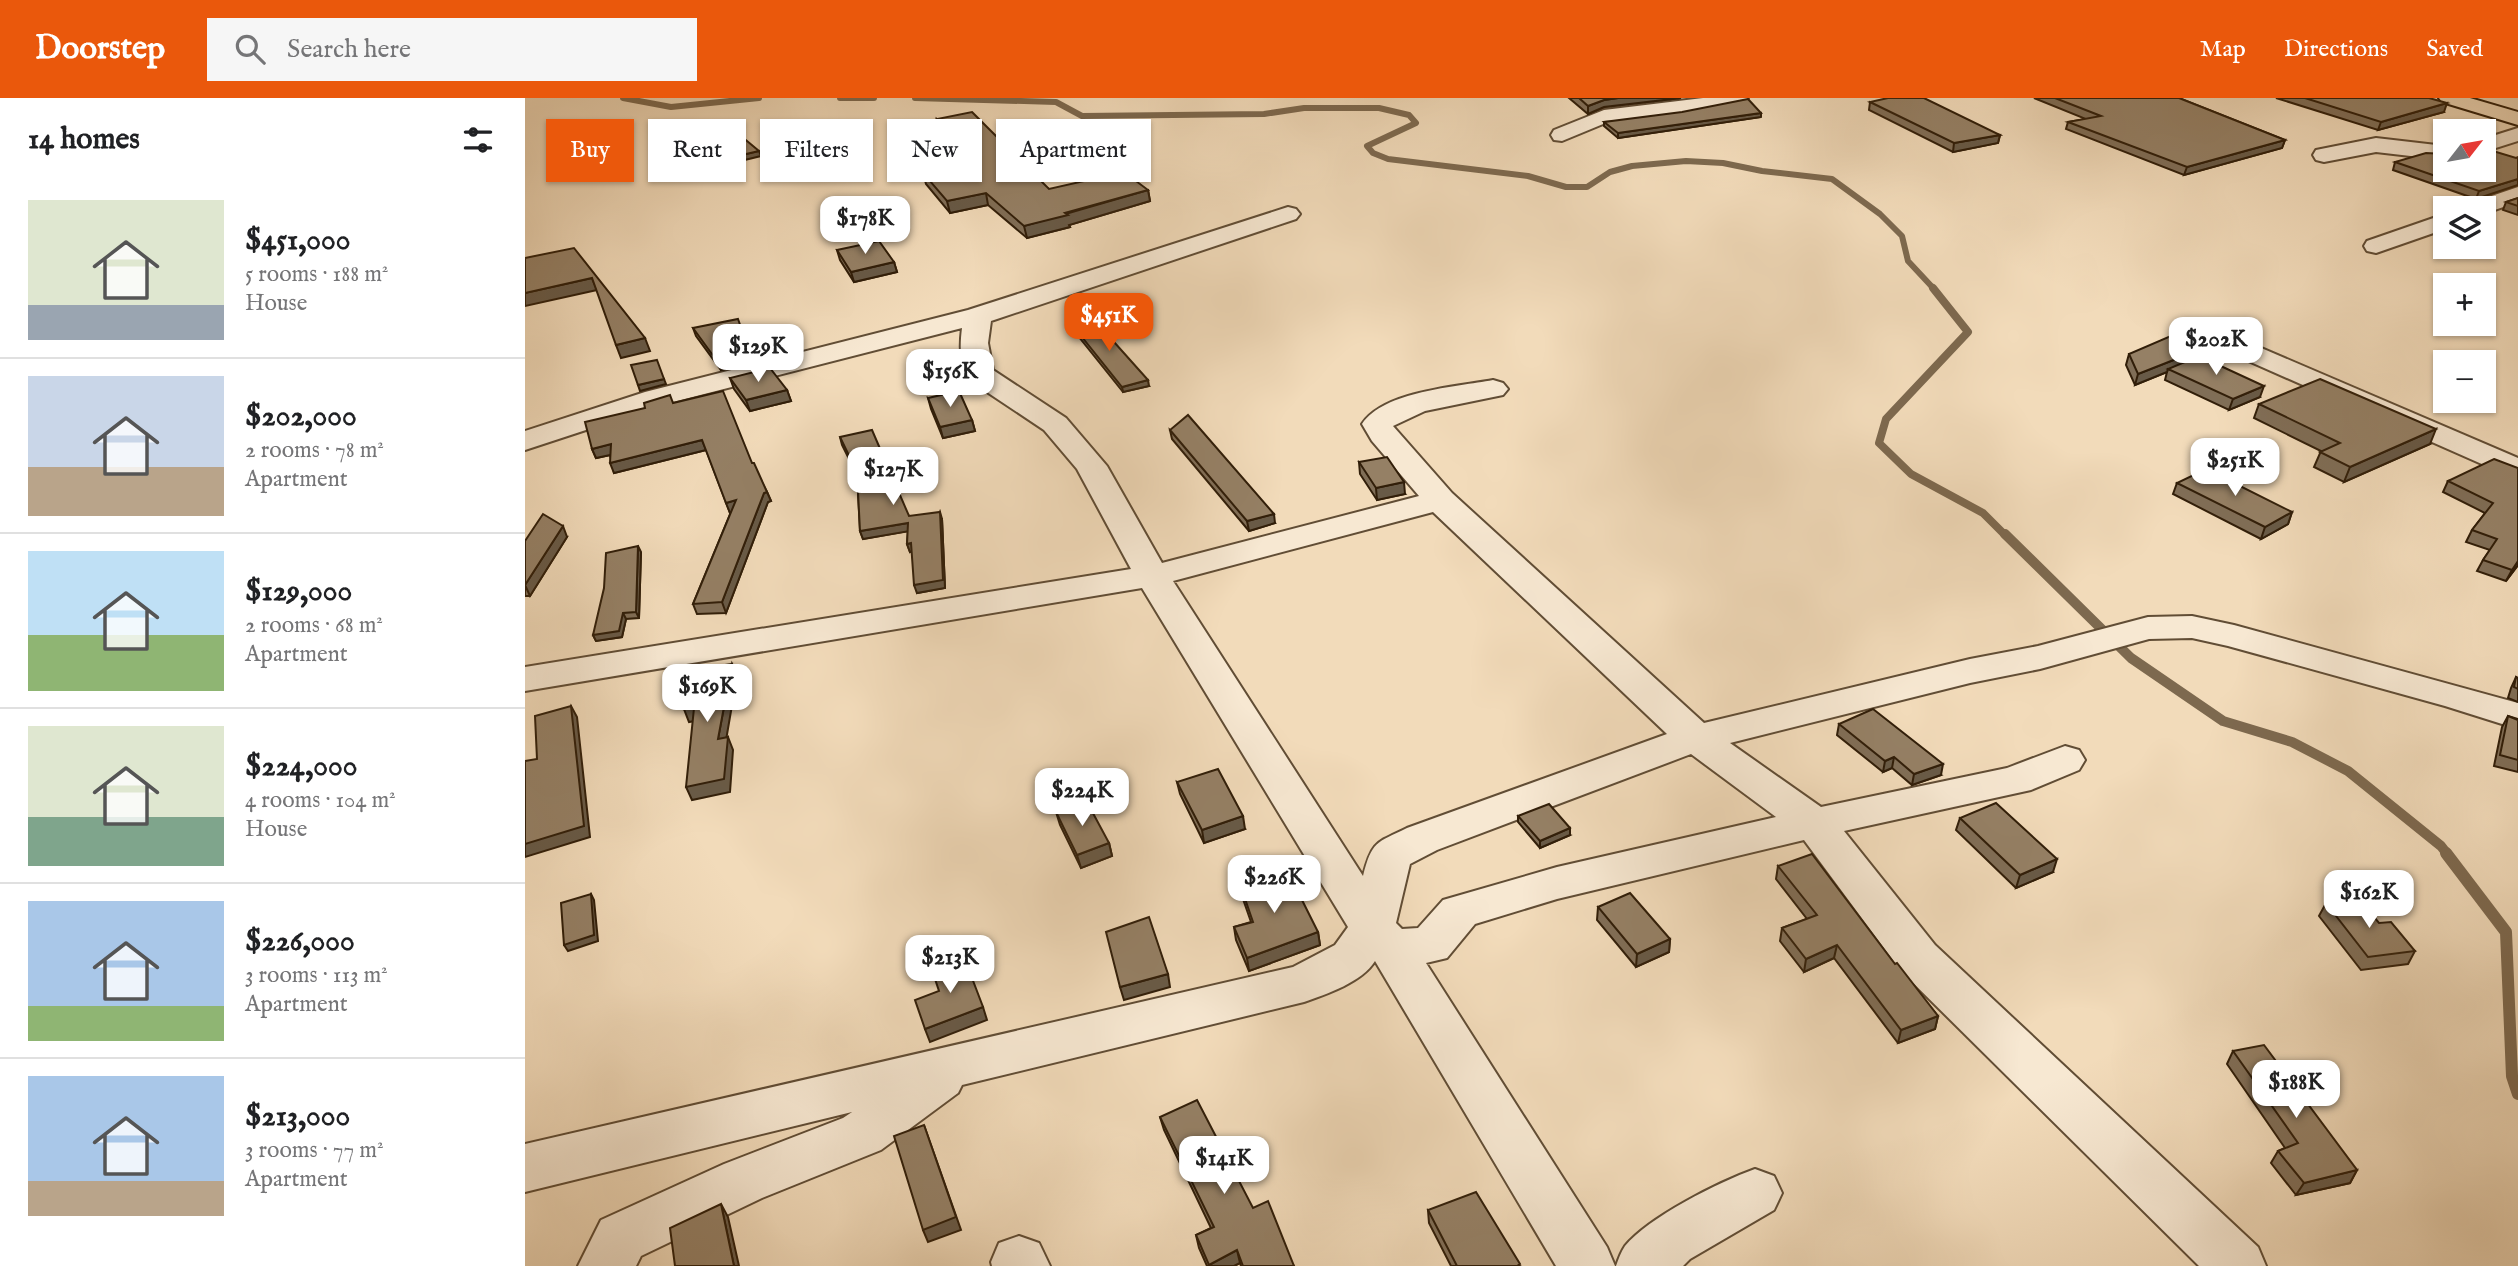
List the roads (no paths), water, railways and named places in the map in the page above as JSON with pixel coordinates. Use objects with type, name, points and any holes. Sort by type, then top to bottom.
[{"type":"main road","points":[[2449,98],[2516,133]]},
{"type":"street","points":[[1562,135],[1604,116],[1738,98]]},
{"type":"street","points":[[2496,141],[2516,133]]},
{"type":"street","points":[[2324,155],[2376,145],[2433,152]]},
{"type":"street","points":[[2496,202],[2518,194]]},
{"type":"street","points":[[525,441],[655,398],[978,316],[1288,214]]},
{"type":"street","points":[[2376,246],[2433,225]]},
{"type":"street","points":[[978,316],[974,343],[979,374],[1055,424],[1091,466],[1152,576],[1587,1266]]},
{"type":"street","points":[[2238,346],[2518,470]]},
{"type":"street","points":[[1493,389],[1402,408],[1385,415],[1377,424],[1440,499],[1696,738],[1814,823],[1918,958],[2238,1266]]},
{"type":"street","points":[[525,679],[1152,576],[1440,499]]},
{"type":"street","points":[[1382,937],[1390,855],[1422,839],[1696,738],[1970,671],[2040,657],[2148,628],[2192,627],[2234,636],[2459,697],[2518,716]]},
{"type":"street","points":[[525,1168],[1304,984],[1352,958],[1382,937],[1430,945],[1459,912],[1545,887],[1814,823],[2016,780],[2064,760]]},
{"type":"street","points":[[606,1266],[621,1238],[743,1181],[862,1134],[956,1067]]},
{"type":"street","points":[[1644,1266],[1670,1241],[1755,1193]]},
{"type":"waterway","points":[[623,98],[671,107],[759,98]]},
{"type":"waterway","points":[[840,98],[874,98]]},
{"type":"waterway","points":[[915,98],[1056,102],[1082,116],[1264,114],[1304,108],[1379,108],[1409,115],[1416,123],[1367,146],[1373,153],[1388,159],[1528,176],[1566,187],[1587,187],[1610,172],[1632,166],[1686,161],[1723,163],[1762,171],[1832,179],[1880,214],[1902,236],[1908,261],[1935,290]]},
{"type":"waterway","points":[[1933,288],[1968,332],[1886,419],[1879,443],[1911,474],[1983,513],[2006,536]]},
{"type":"waterway","points":[[2005,534],[2131,658],[2223,721],[2292,742],[2348,771],[2441,846],[2448,855]]},
{"type":"waterway","points":[[2446,853],[2506,932],[2512,1076],[2518,1094]]}]
